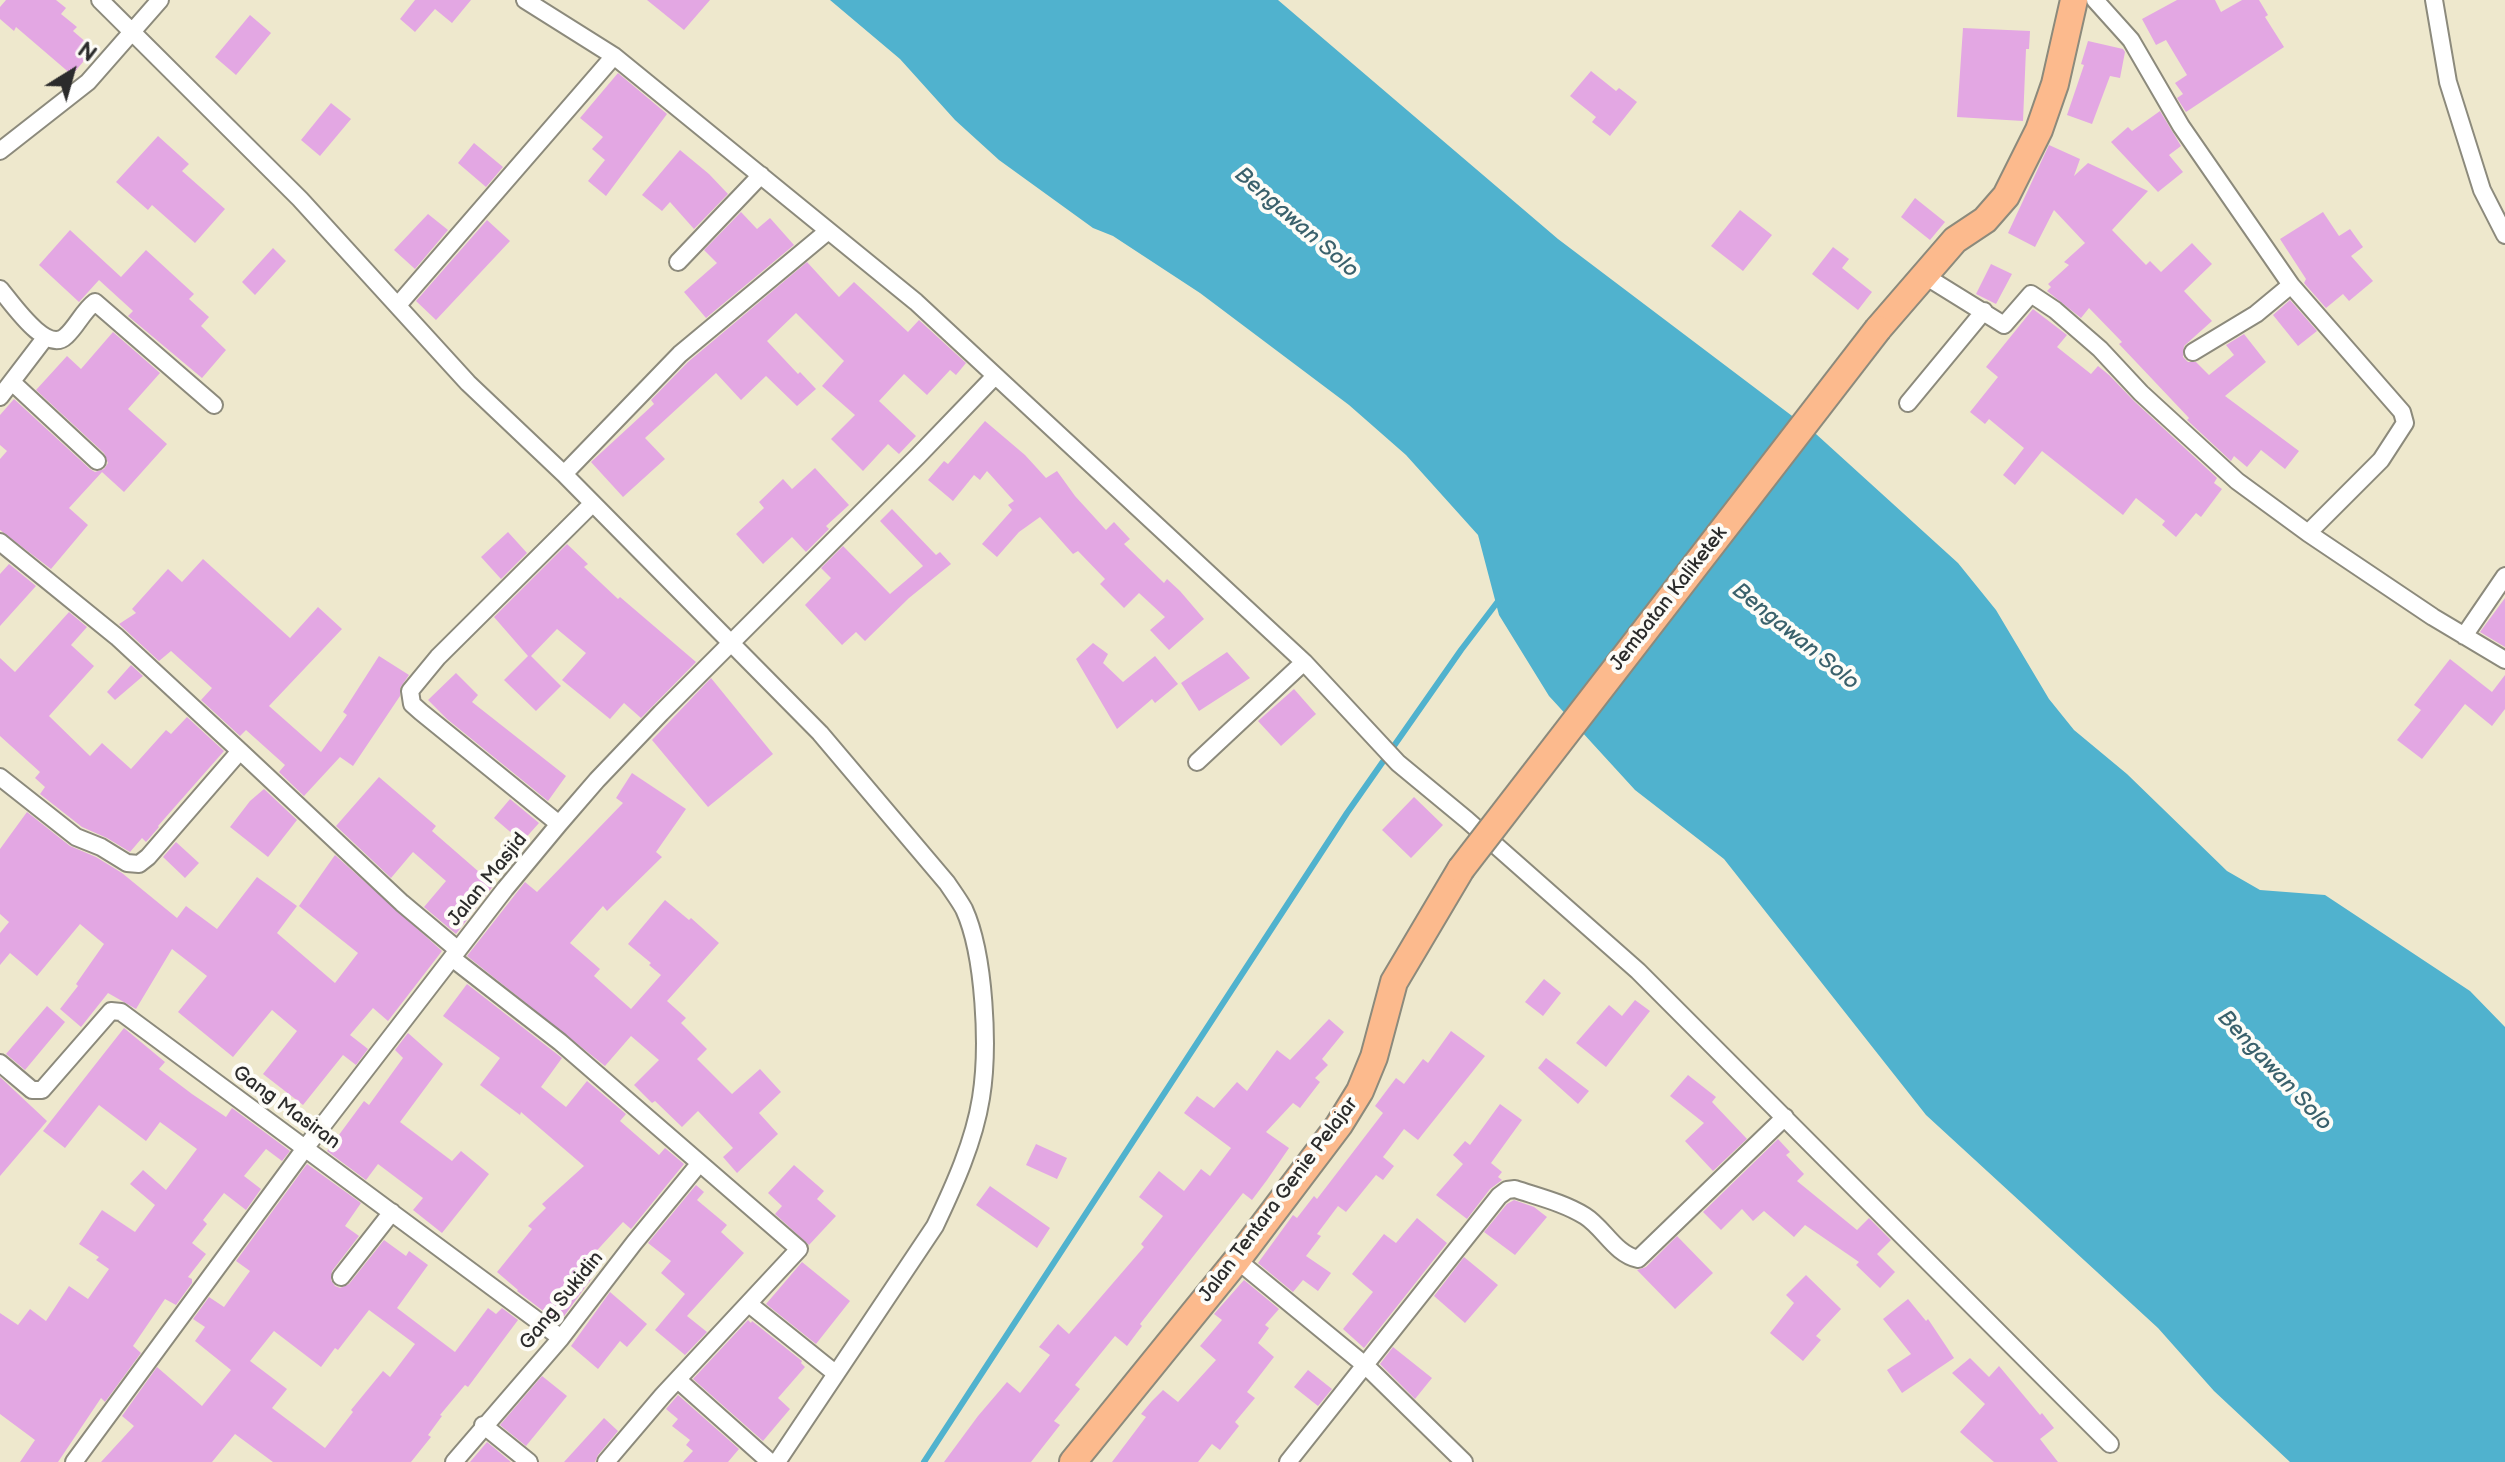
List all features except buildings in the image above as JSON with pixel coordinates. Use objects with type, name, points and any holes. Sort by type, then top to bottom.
[{"type":"main road","name":"Jembatan Kaliketek","points":[[1461,869],[1878,329],[1955,240],[1985,220],[2006,196],[2039,130],[2055,84],[2074,0]]},
{"type":"main road","name":"Jalan Tentara Genie Pelajar","points":[[1073,1462],[1237,1260],[1339,1125],[1360,1091],[1374,1057],[1394,982],[1461,869]]},
{"type":"street","points":[[100,0],[300,199],[468,383],[564,474],[820,733],[947,883],[964,910],[975,943],[985,1053],[981,1100],[971,1138],[954,1186],[935,1226],[777,1462]]},
{"type":"street","points":[[0,151],[88,82],[160,0]]},
{"type":"street","points":[[525,0],[614,56],[916,302],[1304,662],[1398,763],[1638,971],[2110,1444]]},
{"type":"street","points":[[2095,0],[2131,40],[2181,126],[2291,285],[2402,412],[2405,423],[2381,460],[2308,533]]},
{"type":"street","points":[[2434,0],[2448,82],[2482,190],[2505,235]]},
{"type":"street","points":[[398,305],[614,56]]},
{"type":"street","points":[[678,262],[761,175]]},
{"type":"street","points":[[564,474],[680,354],[828,231]]},
{"type":"street","points":[[1925,276],[2004,325],[2031,294],[2055,310],[2100,349],[2141,393],[2237,481],[2308,533],[2505,660]]},
{"type":"street","points":[[2193,352],[2256,314],[2291,285]]},
{"type":"street","points":[[0,289],[45,338],[54,341],[64,339],[95,302],[214,405]]},
{"type":"street","points":[[1908,403],[1984,311]]},
{"type":"street","points":[[0,397],[45,338]]},
{"type":"street","name":"Jalan Masjid","points":[[74,1462],[306,1147],[559,824],[597,780],[995,376]]},
{"type":"street","points":[[12,382],[97,461]]},
{"type":"street","points":[[559,824],[469,754],[412,704],[410,691],[438,657],[592,504]]},
{"type":"street","points":[[0,542],[117,637],[455,954],[799,1249],[606,1462]]},
{"type":"street","points":[[2464,636],[2505,576]]},
{"type":"street","points":[[1197,762],[1304,662]]},
{"type":"street","points":[[0,777],[76,837],[101,847],[127,863],[139,864],[240,751]]},
{"type":"street","name":"Gang Masiran","points":[[0,1063],[32,1090],[42,1090],[111,1011],[117,1010],[561,1338]]},
{"type":"street","points":[[1288,1462],[1499,1196],[1507,1190],[1515,1189],[1589,1218],[1628,1257],[1638,1259],[1785,1117]]},
{"type":"street","name":"Gang Sukidin","points":[[454,1462],[561,1338],[699,1164]]},
{"type":"street","points":[[341,1277],[392,1212]]},
{"type":"street","points":[[1237,1260],[1366,1366],[1464,1462]]},
{"type":"street","points":[[749,1304],[835,1373]]},
{"type":"street","points":[[678,1380],[770,1462]]},
{"type":"street","points":[[483,1425],[529,1462]]},
{"type":"water","name":"Bengawan Solo","points":[[830,0],[1278,0],[1558,239],[1816,434],[1958,563],[1996,610],[2049,699],[2074,730],[2127,774],[2227,871],[2260,890],[2325,895],[2470,991],[2505,1027],[2505,1462],[2290,1462],[2214,1391],[2158,1328],[1926,1115],[1724,859],[1635,790],[1549,696],[1499,615],[1478,535],[1406,455],[1349,405],[1200,293],[1113,236],[1093,228],[999,160],[955,120],[900,59]]},
{"type":"waterway","points":[[924,1462],[1347,813],[1499,600]]}]
